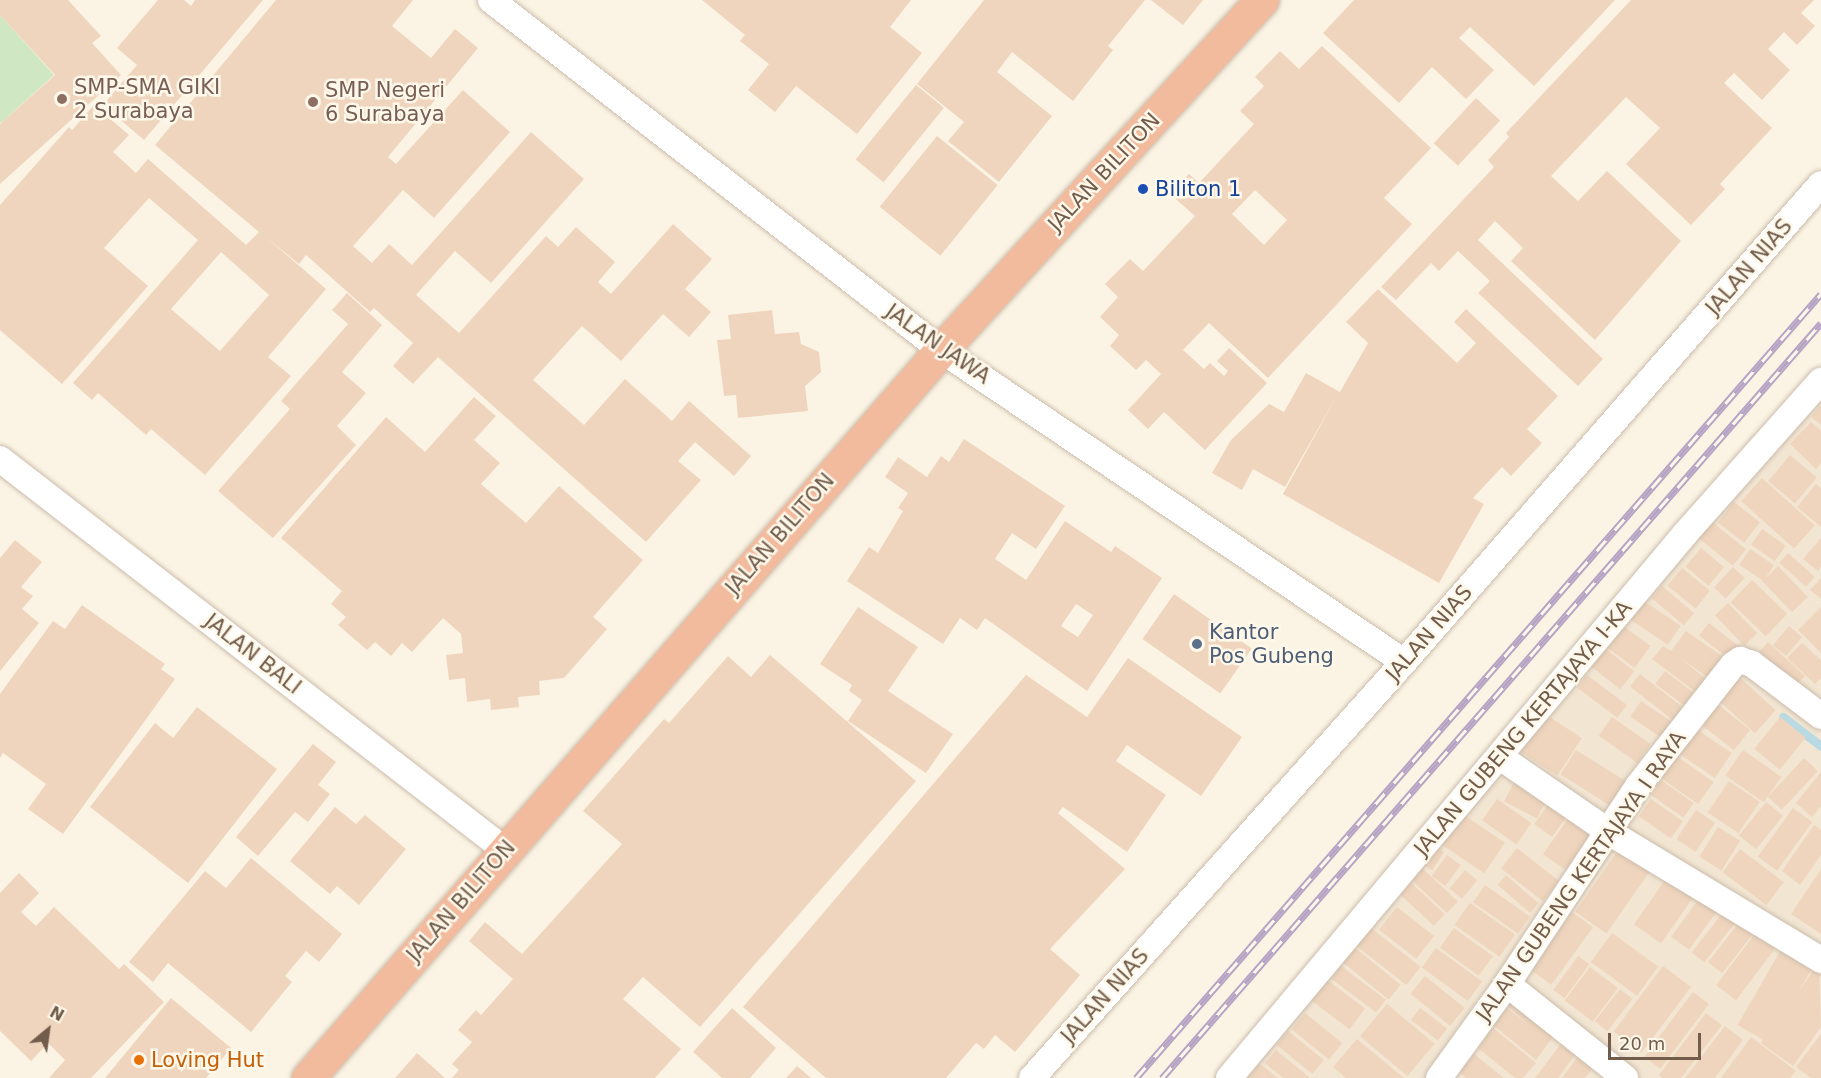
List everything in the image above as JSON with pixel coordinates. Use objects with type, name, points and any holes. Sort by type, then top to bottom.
[{"type":"highway","name":"JALAN BILITON","points":[[308,1078],[941,350],[1263,0]]},
{"type":"street","name":"JALAN JAWA","points":[[491,0],[941,350],[1404,662]]},
{"type":"street","name":"JALAN NIAS","points":[[1032,1078],[1404,662],[1821,184]]},
{"type":"street","name":"JALAN GUBENG KERTAJAYA I-KA","points":[[1229,1078],[1685,534],[1821,381]]},
{"type":"street","name":"JALAN BALI","points":[[0,459],[505,850]]},
{"type":"street","name":"JALAN GUBENG KERTAJAYA I RAYA","points":[[1439,1078],[1508,984],[1638,786],[1732,665],[1740,660],[1752,664],[1817,706]]},
{"type":"street","points":[[1500,757],[1609,832],[1821,960]]},
{"type":"street","points":[[1508,984],[1625,1078]]},
{"type":"shaded area","points":[[1821,370],[1821,1078],[1213,1078],[1350,921]]},
{"type":"green space","points":[[0,15],[54,75],[1,123],[0,122]]},
{"type":"building","name":"SMP-SMA GIKI 2 Surabaya","points":[[0,0],[68,0],[101,36],[92,43],[121,75],[0,184],[0,124],[55,75],[0,15]]},
{"type":"building","points":[[158,0],[184,0],[191,6],[195,0],[263,0],[144,140],[103,105],[137,65],[117,48]]},
{"type":"building","points":[[276,0],[413,0],[392,26],[431,58],[455,29],[478,48],[388,157],[396,164],[463,90],[510,132],[434,218],[403,190],[353,246],[372,263],[389,244],[412,265],[531,132],[584,179],[491,283],[455,251],[416,295],[459,333],[546,236],[558,247],[576,227],[615,262],[598,282],[611,294],[673,224],[712,259],[685,289],[711,312],[689,337],[663,314],[621,361],[582,326],[533,380],[584,425],[625,379],[672,421],[689,401],[751,456],[734,476],[695,442],[678,461],[701,480],[646,542],[438,357],[413,384],[393,366],[413,343],[374,308],[370,312],[306,255],[299,264],[266,237],[326,289],[268,357],[291,376],[205,475],[151,429],[146,435],[98,393],[92,400],[73,383],[198,240],[149,198],[104,248],[148,286],[62,384],[0,330],[0,205],[69,127],[72,130],[94,105],[129,135],[113,152],[136,173],[148,159],[246,245],[259,232],[155,145]],"holes":[[[221,252],[269,295],[220,351],[171,309]]]},
{"type":"building","points":[[702,0],[911,0],[890,27],[922,53],[857,134],[796,86],[775,112],[748,90],[769,64],[740,41],[745,35]]},
{"type":"building","points":[[984,0],[1145,0],[1108,46],[1113,50],[1073,101],[1012,52],[997,72],[1052,116],[999,182],[948,141],[964,122],[917,84]]},
{"type":"building","points":[[1151,0],[1203,0],[1183,25]]},
{"type":"building","points":[[1354,0],[1615,0],[1534,86],[1470,27],[1459,38],[1494,70],[1466,99],[1432,67],[1399,103],[1323,33]]},
{"type":"building","points":[[1631,0],[1814,0],[1801,13],[1815,26],[1797,45],[1784,32],[1768,49],[1790,70],[1762,100],[1734,73],[1724,83],[1772,128],[1720,184],[1725,189],[1691,225],[1626,164],[1660,128],[1626,97],[1551,176],[1578,201],[1607,171],[1681,241],[1595,340],[1511,261],[1523,248],[1495,221],[1478,240],[1603,359],[1578,386],[1478,293],[1490,281],[1458,251],[1439,271],[1431,263],[1396,300],[1381,287],[1494,167],[1488,160],[1509,137],[1506,133]]},
{"type":"building","points":[[1322,46],[1431,148],[1384,198],[1412,224],[1268,378],[1209,323],[1183,350],[1204,369],[1210,363],[1224,376],[1228,371],[1217,361],[1229,348],[1267,383],[1205,450],[1164,412],[1148,429],[1128,410],[1161,374],[1146,360],[1136,370],[1110,346],[1119,335],[1100,317],[1118,297],[1105,284],[1130,259],[1143,271],[1195,216],[1170,194],[1189,174],[1199,183],[1254,124],[1240,111],[1264,86],[1255,77],[1280,51],[1299,69]],"holes":[[[1255,190],[1287,220],[1264,245],[1232,214]]]},
{"type":"building","points":[[916,85],[944,108],[884,182],[856,160]]},
{"type":"building","points":[[1476,98],[1500,121],[1458,166],[1434,143]]},
{"type":"building","points":[[937,136],[998,185],[940,256],[880,207]]},
{"type":"building","points":[[1378,289],[1457,363],[1476,343],[1454,322],[1466,309],[1558,396],[1527,429],[1542,443],[1511,476],[1502,467],[1473,498],[1484,504],[1439,583],[1283,494],[1336,397],[1285,487],[1253,469],[1242,490],[1212,473],[1231,440],[1269,404],[1284,412],[1306,373],[1340,392],[1368,343],[1346,322]]},
{"type":"building","points":[[347,293],[382,325],[342,372],[366,393],[337,426],[356,445],[273,538],[218,491],[290,409],[281,401],[348,324],[332,310]]},
{"type":"building","points":[[772,310],[775,334],[799,332],[801,344],[819,352],[821,372],[805,386],[808,411],[738,418],[736,395],[724,396],[717,340],[731,339],[728,315]]},
{"type":"building","points":[[474,397],[496,416],[474,440],[500,463],[481,484],[526,523],[559,486],[643,560],[593,617],[607,629],[564,678],[539,681],[540,695],[518,697],[519,707],[491,710],[490,699],[467,702],[465,678],[449,680],[446,655],[463,653],[461,634],[443,618],[412,652],[402,643],[391,656],[375,642],[367,650],[338,625],[346,617],[331,604],[342,591],[281,538],[386,417],[425,452]]},
{"type":"building","points":[[1821,405],[1821,425],[1811,417]]},
{"type":"building","points":[[1811,422],[1821,431],[1821,463],[1816,469],[1790,444]]},
{"type":"building","points":[[964,439],[1065,506],[1036,549],[1012,533],[995,559],[1026,580],[1065,521],[1111,552],[1115,546],[1162,578],[1087,691],[985,618],[977,630],[960,618],[943,644],[847,581],[869,547],[878,553],[903,511],[898,508],[908,493],[885,477],[898,457],[927,477],[941,456],[949,462]],"holes":[[[1076,604],[1093,615],[1078,637],[1061,626]]]},
{"type":"building","points":[[1790,455],[1817,477],[1795,504],[1768,481]]},
{"type":"building","points":[[1762,478],[1815,526],[1794,549],[1741,501]]},
{"type":"building","points":[[1816,484],[1821,488],[1821,527],[1797,507]]},
{"type":"building","points":[[1734,502],[1760,522],[1744,543],[1718,522]]},
{"type":"building","points":[[1711,521],[1746,549],[1733,566],[1698,537]]},
{"type":"building","points":[[1762,529],[1786,546],[1775,561],[1751,545]]},
{"type":"building","points":[[1821,538],[1821,566],[1818,571],[1803,559]]},
{"type":"building","points":[[15,540],[42,562],[21,587],[33,596],[22,609],[39,623],[0,671],[0,558]]},
{"type":"building","points":[[1701,548],[1724,567],[1709,586],[1686,566]]},
{"type":"building","points":[[1750,549],[1774,565],[1763,581],[1739,565]]},
{"type":"building","points":[[1788,553],[1815,577],[1806,587],[1779,563]]},
{"type":"building","points":[[1778,566],[1808,597],[1792,612],[1762,581]]},
{"type":"building","points":[[1733,567],[1745,578],[1726,598],[1714,587]]},
{"type":"building","points":[[1682,568],[1710,591],[1696,609],[1668,586]]},
{"type":"building","points":[[1821,578],[1821,599],[1810,590]]},
{"type":"building","points":[[1752,580],[1787,614],[1766,636],[1730,602]]},
{"type":"building","points":[[1662,586],[1694,613],[1684,625],[1652,598]]},
{"type":"building","name":"Kantor Pos Gubeng","points":[[1174,594],[1252,648],[1220,694],[1142,639]]},
{"type":"building","points":[[1635,595],[1681,626],[1668,645],[1622,614]]},
{"type":"building","points":[[1728,603],[1757,633],[1744,646],[1715,616]]},
{"type":"building","points":[[82,605],[165,664],[161,669],[175,679],[63,834],[28,809],[46,784],[3,753],[0,758],[0,694],[53,621],[65,629]]},
{"type":"building","points":[[858,607],[918,647],[888,691],[953,734],[926,773],[848,721],[862,700],[849,691],[852,685],[820,664]]},
{"type":"building","points":[[1821,607],[1821,653],[1798,630]]},
{"type":"building","points":[[1619,623],[1651,646],[1635,668],[1603,645]]},
{"type":"building","points":[[1709,623],[1740,647],[1730,660],[1699,636]]},
{"type":"building","points":[[1789,626],[1802,637],[1786,656],[1773,645]]},
{"type":"building","points":[[1686,631],[1725,658],[1710,679],[1682,659],[1707,680],[1697,693],[1652,659],[1663,646],[1671,651]]},
{"type":"building","points":[[1768,642],[1805,676],[1790,691],[1752,660]]},
{"type":"building","points":[[1802,643],[1821,660],[1821,678],[1815,684],[1787,658]]},
{"type":"building","points":[[1602,646],[1634,671],[1620,689],[1588,664]]},
{"type":"building","points":[[770,655],[916,781],[700,1027],[643,977],[623,999],[681,1049],[655,1078],[452,1078],[459,1070],[452,1064],[472,1042],[458,1030],[476,1010],[481,1015],[513,979],[469,941],[485,922],[522,954],[622,844],[583,811],[664,719],[669,723],[728,656],[751,677]]},
{"type":"building","points":[[1128,658],[1242,737],[1201,796],[1127,745],[1116,761],[1166,795],[1127,852],[1063,807],[1058,813],[1125,869],[1050,949],[1080,975],[1015,1052],[995,1035],[984,1049],[976,1043],[946,1078],[826,1078],[743,1007],[1026,675],[1087,717]]},
{"type":"building","points":[[1665,671],[1694,693],[1684,705],[1655,684]]},
{"type":"building","points":[[1640,674],[1683,708],[1673,720],[1630,687]]},
{"type":"building","points":[[1587,675],[1627,705],[1617,718],[1577,688]]},
{"type":"building","points":[[1740,678],[1776,710],[1755,733],[1719,701]]},
{"type":"building","points":[[1641,701],[1676,724],[1665,740],[1630,717]]},
{"type":"building","points":[[1717,704],[1750,730],[1734,750],[1701,724]]},
{"type":"building","points":[[197,707],[277,769],[188,883],[90,807],[155,723],[173,738]]},
{"type":"building","points":[[1545,714],[1582,738],[1557,776],[1520,752]]},
{"type":"building","points":[[1612,717],[1651,744],[1637,763],[1599,736]]},
{"type":"building","points":[[1780,717],[1806,738],[1780,770],[1754,749]]},
{"type":"building","points":[[1696,729],[1732,753],[1715,778],[1679,754]]},
{"type":"building","points":[[313,744],[336,762],[318,785],[330,794],[308,822],[295,812],[258,856],[236,837]]},
{"type":"building","points":[[1576,750],[1628,782],[1612,807],[1561,775]]},
{"type":"building","points":[[1743,750],[1782,777],[1764,802],[1725,775]]},
{"type":"building","points":[[1675,755],[1714,782],[1698,804],[1660,777]]},
{"type":"building","points":[[1804,758],[1818,771],[1782,810],[1768,797]]},
{"type":"building","points":[[1821,772],[1821,806],[1812,817],[1796,803]]},
{"type":"building","points":[[1661,780],[1694,803],[1683,818],[1651,795]]},
{"type":"building","points":[[1729,781],[1760,802],[1738,833],[1708,813]]},
{"type":"building","points":[[1514,782],[1547,799],[1537,818],[1504,802]]},
{"type":"building","points":[[1553,798],[1571,811],[1552,837],[1534,824]]},
{"type":"building","points":[[1497,799],[1531,823],[1516,844],[1482,820]]},
{"type":"building","points":[[1651,799],[1683,821],[1671,839],[1639,816]]},
{"type":"building","points":[[1766,802],[1783,816],[1756,849],[1739,835]]},
{"type":"building","points":[[335,807],[356,824],[365,815],[406,849],[359,905],[337,886],[330,894],[290,861]]},
{"type":"building","points":[[1793,808],[1812,822],[1777,871],[1758,857]]},
{"type":"building","points":[[1574,810],[1600,828],[1569,873],[1543,854]]},
{"type":"building","points":[[1696,810],[1715,823],[1695,852],[1676,839]]},
{"type":"building","points":[[1461,813],[1505,843],[1484,873],[1440,844]]},
{"type":"building","points":[[1814,825],[1821,830],[1821,855],[1800,885],[1782,871]]},
{"type":"building","points":[[1718,827],[1740,841],[1722,870],[1699,857]]},
{"type":"building","points":[[1624,842],[1655,864],[1606,933],[1575,912]]},
{"type":"building","points":[[1433,845],[1444,852],[1432,871],[1421,864]]},
{"type":"building","points":[[1517,848],[1559,881],[1543,901],[1501,868]]},
{"type":"building","points":[[1740,849],[1784,882],[1766,905],[1723,872]]},
{"type":"building","points":[[1447,855],[1461,865],[1445,886],[1432,876]]},
{"type":"building","points":[[251,858],[342,934],[319,962],[306,951],[285,976],[292,982],[251,1032],[168,963],[153,982],[129,962],[205,871],[226,888]]},
{"type":"building","points":[[1422,868],[1458,901],[1447,913],[1411,880]]},
{"type":"building","points":[[1821,869],[1821,934],[1791,914]]},
{"type":"building","points":[[1465,870],[1477,880],[1462,899],[1450,888]]},
{"type":"building","points":[[19,873],[39,893],[21,912],[36,926],[54,907],[119,969],[124,964],[164,1002],[91,1078],[49,1078],[65,1060],[48,1043],[31,1061],[0,1031],[0,893]]},
{"type":"building","points":[[1670,873],[1697,892],[1661,944],[1634,925]]},
{"type":"building","points":[[1506,875],[1538,903],[1530,913],[1497,885]]},
{"type":"building","points":[[1406,878],[1445,914],[1434,926],[1395,890]]},
{"type":"building","points":[[1485,885],[1530,917],[1518,934],[1473,902]]},
{"type":"building","points":[[1703,893],[1721,906],[1689,950],[1671,937]]},
{"type":"building","points":[[1470,903],[1515,935],[1500,957],[1455,925]]},
{"type":"building","points":[[1728,906],[1741,916],[1704,962],[1692,952]]},
{"type":"building","points":[[1397,907],[1434,936],[1416,959],[1379,930]]},
{"type":"building","points":[[1572,912],[1593,927],[1551,985],[1530,969]]},
{"type":"building","points":[[1745,915],[1759,926],[1722,973],[1708,962]]},
{"type":"building","points":[[1367,925],[1421,967],[1406,985],[1353,943]]},
{"type":"building","points":[[1760,927],[1780,942],[1736,1000],[1716,985]]},
{"type":"building","points":[[1454,928],[1493,956],[1479,976],[1440,947]]},
{"type":"building","points":[[1612,933],[1658,967],[1637,996],[1591,962]]},
{"type":"building","points":[[1786,941],[1817,959],[1769,1043],[1738,1025]]},
{"type":"building","points":[[1354,947],[1401,985],[1389,1000],[1342,962]]},
{"type":"building","points":[[1436,948],[1482,982],[1468,1001],[1422,967]]},
{"type":"building","points":[[1578,956],[1589,964],[1565,998],[1553,990]]},
{"type":"building","points":[[1819,963],[1821,1027],[1793,1066],[1761,1043]]},
{"type":"building","points":[[1341,966],[1386,1000],[1376,1012],[1331,979]]},
{"type":"building","points":[[1663,966],[1691,987],[1642,1053],[1614,1031]]},
{"type":"building","points":[[1590,967],[1618,988],[1593,1022],[1565,1001]]},
{"type":"building","points":[[1318,973],[1365,1009],[1349,1029],[1302,994]]},
{"type":"building","points":[[1425,976],[1465,1008],[1450,1026],[1411,994]]},
{"type":"building","points":[[1620,989],[1633,999],[1607,1031],[1595,1021]]},
{"type":"building","points":[[1515,992],[1560,1027],[1536,1060],[1493,1025],[1507,1008],[1531,1027],[1505,1004]]},
{"type":"building","points":[[1693,992],[1709,1004],[1660,1069],[1644,1057]]},
{"type":"building","points":[[171,998],[231,1048],[206,1078],[105,1078]]},
{"type":"building","points":[[1387,1004],[1434,1044],[1407,1076],[1360,1036]]},
{"type":"building","points":[[732,1008],[776,1048],[750,1078],[722,1078],[693,1052]]},
{"type":"building","points":[[1420,1008],[1447,1028],[1438,1040],[1411,1020]]},
{"type":"building","points":[[1305,1013],[1342,1043],[1329,1060],[1292,1029]]},
{"type":"building","points":[[1706,1013],[1722,1025],[1681,1078],[1662,1078],[1659,1075]]},
{"type":"building","points":[[1725,1026],[1743,1040],[1715,1078],[1685,1078]]},
{"type":"building","points":[[1493,1028],[1536,1063],[1523,1078],[1515,1078],[1478,1048]]},
{"type":"building","points":[[1288,1031],[1324,1060],[1312,1074],[1277,1045]]},
{"type":"building","points":[[1821,1034],[1821,1078],[1811,1078],[1796,1067]]},
{"type":"building","points":[[1567,1036],[1581,1047],[1558,1078],[1535,1078]]},
{"type":"building","points":[[1751,1037],[1796,1071],[1790,1078],[1721,1078]]},
{"type":"building","points":[[1357,1039],[1404,1078],[1346,1078],[1333,1067]]},
{"type":"building","points":[[1276,1050],[1310,1078],[1283,1078],[1265,1063]]},
{"type":"building","points":[[1582,1051],[1597,1062],[1585,1078],[1562,1078]]},
{"type":"building","points":[[417,1053],[445,1078],[395,1078]]},
{"type":"building","points":[[1474,1054],[1504,1078],[1466,1078],[1459,1072]]},
{"type":"building","points":[[1260,1064],[1278,1078],[1248,1078]]},
{"type":"building","points":[[797,1066],[811,1078],[786,1078]]},
{"type":"waterway","points":[[1783,717],[1821,746]]},
{"type":"railway","points":[[1136,1078],[1821,294]]},
{"type":"railway","points":[[1162,1078],[1821,323]]},
{"type":"place","name":"SMP-SMA GIKI 2 Surabaya","points":[[62,99]]},
{"type":"place","name":"SMP Negeri 6 Surabaya","points":[[313,102]]},
{"type":"place","name":"Biliton 1","points":[[1143,189]]},
{"type":"place","name":"Kantor Pos Gubeng","points":[[1197,644]]},
{"type":"place","name":"Loving Hut","points":[[139,1060]]}]
